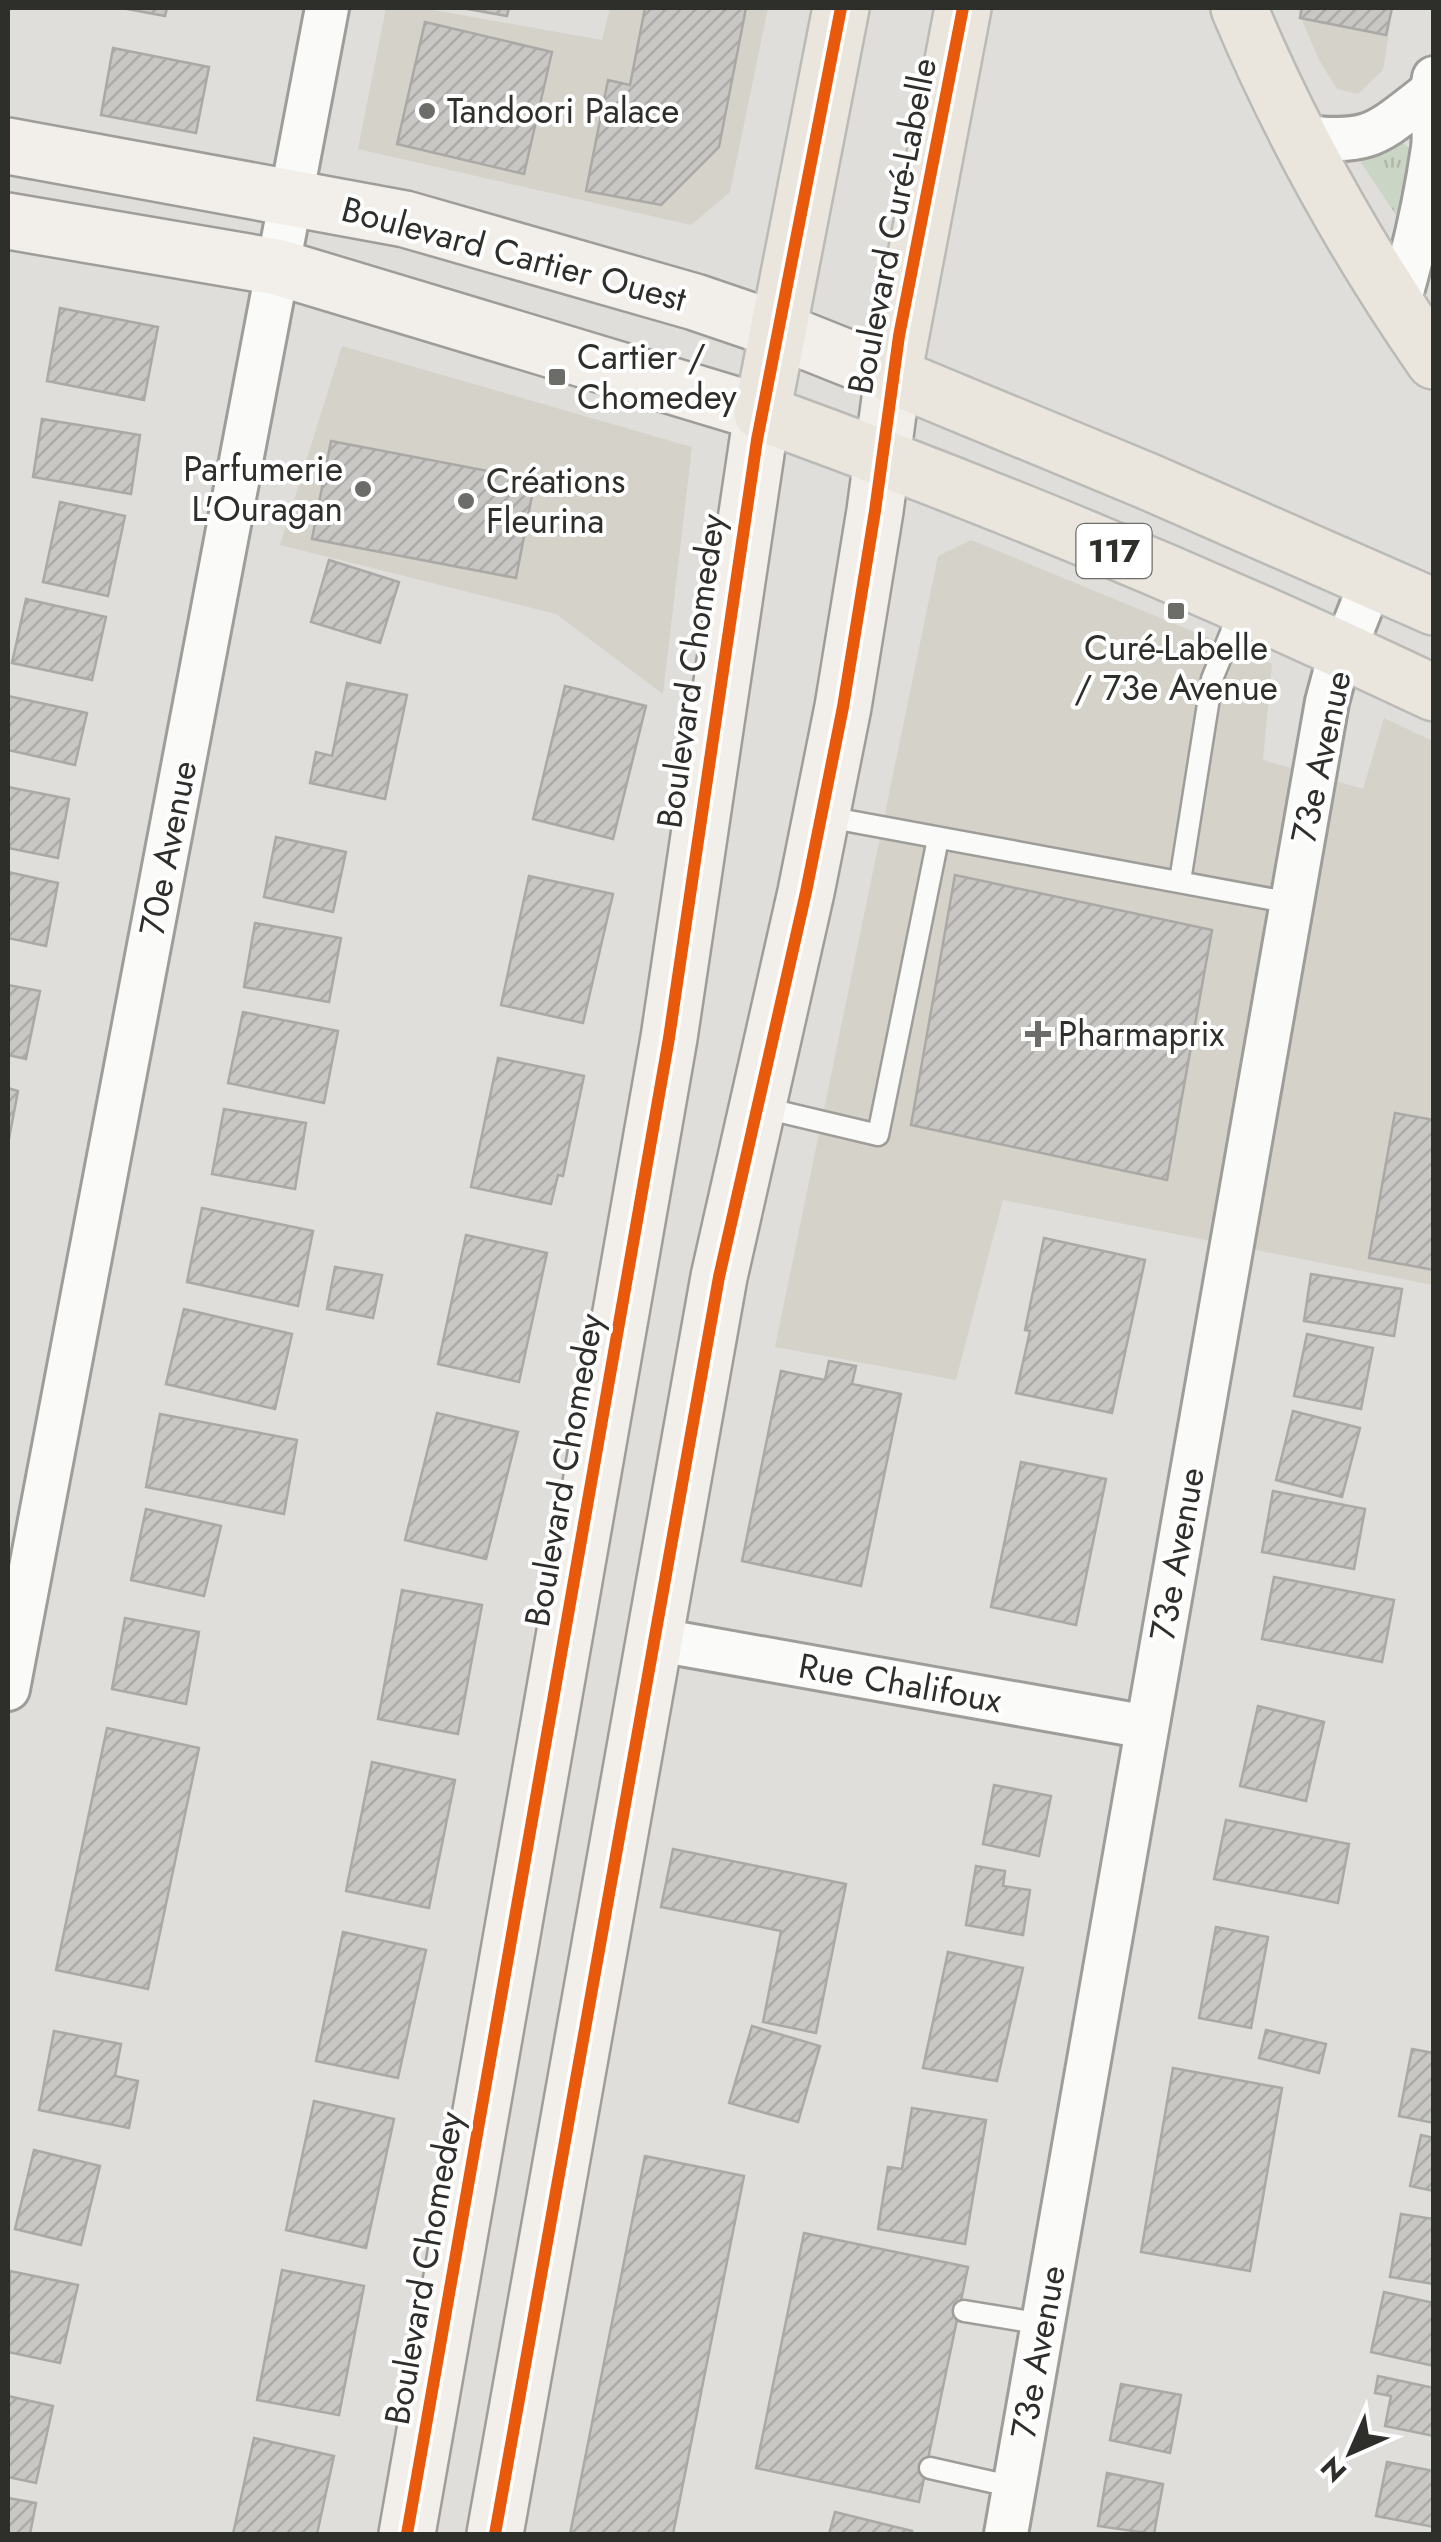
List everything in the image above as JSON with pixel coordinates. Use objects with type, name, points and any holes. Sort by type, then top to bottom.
[{"type":"main road","points":[[762,413],[841,8]]},
{"type":"main road","name":"Boulevard Curé-Labelle","points":[[964,8],[892,376],[1434,607]]},
{"type":"main road","points":[[1239,8],[1298,136],[1397,308],[1434,362]]},
{"type":"main road","name":"Boulevard Curé-Labelle","points":[[762,413],[881,457],[1242,606],[1434,694]]},
{"type":"street","name":"70e Avenue","points":[[8,1688],[326,8]]},
{"type":"street","points":[[1298,136],[1339,141],[1364,138],[1395,120],[1432,85]]},
{"type":"street","points":[[1397,308],[1414,250],[1433,143],[1432,85]]},
{"type":"street","name":"Boulevard Cartier Ouest","points":[[8,146],[406,219],[652,288],[780,331],[892,376]]},
{"type":"street","points":[[8,222],[277,267],[762,413]]},
{"type":"street","name":"Boulevard Curé-Labelle","points":[[881,457],[892,376]]},
{"type":"street","name":"Boulevard Chomedey","points":[[407,2534],[668,1038],[762,413]]},
{"type":"street","points":[[496,2534],[719,1277],[806,892],[855,642],[881,457]]},
{"type":"street","name":"73e Avenue","points":[[1006,2534],[1328,702],[1372,580]]},
{"type":"street","name":"Rue Chalifoux","points":[[654,1639],[1147,1727]]},
{"type":"lane","points":[[1180,882],[1212,679],[1242,606]]},
{"type":"lane","points":[[820,815],[1292,902]]},
{"type":"lane","points":[[757,1106],[878,1134],[938,838]]},
{"type":"lane","points":[[964,2311],[1042,2324]]},
{"type":"lane","points":[[930,2468],[1014,2487]]},
{"type":"shaded area","points":[[386,8],[422,8],[602,40],[610,8],[768,8],[730,192],[691,225],[358,149]]},
{"type":"shaded area","points":[[1297,8],[1393,8],[1383,70],[1358,94],[1337,89],[1319,60]]},
{"type":"shaded area","points":[[342,346],[692,447],[663,694],[556,614],[280,545]]},
{"type":"shaded area","points":[[971,540],[1272,664],[1263,760],[1363,789],[1384,718],[1433,741],[1433,1285],[1003,1200],[956,1380],[775,1347],[938,556]]},
{"type":"green space","points":[[1402,143],[1410,148],[1398,218],[1360,161]]},
{"type":"building","points":[[122,8],[167,8],[165,16]]},
{"type":"building","points":[[462,8],[509,8],[507,16]]},
{"type":"building","points":[[645,8],[746,8],[719,147],[661,205],[586,191],[608,80],[630,85]]},
{"type":"building","points":[[1302,8],[1392,8],[1386,35],[1300,18]]},
{"type":"building","points":[[425,22],[552,52],[524,174],[397,144]]},
{"type":"building","points":[[113,48],[209,67],[196,133],[101,115]]},
{"type":"building","points":[[60,308],[158,327],[144,400],[47,381]]},
{"type":"building","points":[[42,419],[140,435],[131,494],[33,477]]},
{"type":"building","points":[[331,441],[535,480],[516,578],[312,539]]},
{"type":"building","points":[[60,502],[125,516],[108,596],[43,582]]},
{"type":"building","points":[[329,560],[399,582],[380,643],[311,622]]},
{"type":"building","points":[[26,599],[106,617],[92,680],[12,663]]},
{"type":"building","points":[[347,683],[407,695],[385,799],[310,783],[316,752],[332,756]]},
{"type":"building","points":[[565,686],[646,706],[613,839],[533,819]]},
{"type":"building","points":[[8,696],[87,713],[75,765],[8,750]]},
{"type":"building","points":[[8,787],[69,799],[58,858],[8,848]]},
{"type":"building","points":[[276,837],[346,852],[333,912],[264,897]]},
{"type":"building","points":[[8,872],[58,883],[46,946],[8,938]]},
{"type":"building","points":[[955,875],[1212,930],[1167,1180],[911,1125]]},
{"type":"building","points":[[529,876],[613,894],[583,1023],[501,1005]]},
{"type":"building","points":[[255,923],[341,938],[329,1002],[244,987]]},
{"type":"building","points":[[8,985],[40,991],[26,1059],[8,1055]]},
{"type":"building","points":[[243,1012],[338,1031],[324,1103],[228,1083]]},
{"type":"building","points":[[498,1058],[584,1076],[563,1176],[558,1175],[551,1204],[471,1187]]},
{"type":"building","points":[[8,1088],[18,1091],[8,1144]]},
{"type":"building","points":[[224,1109],[306,1123],[295,1189],[212,1174]]},
{"type":"building","points":[[1395,1113],[1434,1120],[1434,1270],[1369,1258]]},
{"type":"building","points":[[202,1208],[313,1231],[298,1306],[187,1282]]},
{"type":"building","points":[[466,1235],[547,1253],[519,1382],[438,1364]]},
{"type":"building","points":[[1044,1238],[1145,1260],[1112,1413],[1016,1393]]},
{"type":"building","points":[[335,1267],[382,1275],[373,1318],[327,1309]]},
{"type":"building","points":[[1311,1274],[1402,1289],[1394,1336],[1304,1321]]},
{"type":"building","points":[[184,1309],[292,1334],[275,1409],[166,1384]]},
{"type":"building","points":[[1307,1334],[1373,1348],[1361,1409],[1294,1396]]},
{"type":"building","points":[[829,1361],[856,1366],[852,1384],[901,1394],[861,1586],[742,1561],[781,1371],[825,1380]]},
{"type":"building","points":[[1293,1411],[1360,1428],[1342,1497],[1276,1480]]},
{"type":"building","points":[[437,1413],[518,1432],[486,1559],[405,1540]]},
{"type":"building","points":[[160,1414],[297,1440],[284,1514],[146,1487]]},
{"type":"building","points":[[1021,1462],[1106,1479],[1076,1625],[991,1607]]},
{"type":"building","points":[[1273,1491],[1365,1509],[1354,1569],[1262,1552]]},
{"type":"building","points":[[146,1509],[221,1526],[204,1596],[131,1580]]},
{"type":"building","points":[[1274,1577],[1394,1600],[1382,1662],[1262,1639]]},
{"type":"building","points":[[402,1590],[482,1605],[458,1734],[378,1719]]},
{"type":"building","points":[[125,1618],[199,1632],[186,1704],[112,1689]]},
{"type":"building","points":[[1258,1706],[1324,1722],[1306,1801],[1240,1786]]},
{"type":"building","points":[[107,1728],[199,1748],[148,1989],[56,1970]]},
{"type":"building","points":[[372,1762],[455,1780],[429,1908],[346,1891]]},
{"type":"building","points":[[994,1785],[1051,1796],[1039,1856],[983,1844]]},
{"type":"building","points":[[1226,1820],[1349,1844],[1338,1903],[1214,1879]]},
{"type":"building","points":[[673,1849],[846,1884],[816,2033],[763,2022],[781,1931],[661,1907]]},
{"type":"building","points":[[976,1866],[1005,1871],[1003,1886],[1030,1890],[1023,1935],[966,1925]]},
{"type":"building","points":[[1216,1927],[1268,1937],[1251,2028],[1199,2018]]},
{"type":"building","points":[[343,1932],[426,1950],[398,2078],[316,2061]]},
{"type":"building","points":[[948,1952],[1023,1968],[997,2081],[923,2068]]},
{"type":"building","points":[[752,2026],[820,2046],[798,2122],[729,2103]]},
{"type":"building","points":[[1266,2030],[1326,2044],[1319,2073],[1259,2058]]},
{"type":"building","points":[[54,2031],[121,2044],[115,2076],[138,2081],[129,2128],[39,2110]]},
{"type":"building","points":[[1412,2049],[1434,2053],[1434,2123],[1399,2116]]},
{"type":"building","points":[[1173,2068],[1282,2088],[1250,2271],[1141,2252]]},
{"type":"building","points":[[314,2101],[394,2119],[366,2248],[286,2230]]},
{"type":"building","points":[[912,2108],[986,2120],[965,2244],[878,2229],[888,2167],[902,2169]]},
{"type":"building","points":[[1421,2135],[1434,2138],[1434,2191],[1410,2186]]},
{"type":"building","points":[[34,2150],[100,2166],[81,2245],[15,2229]]},
{"type":"building","points":[[645,2156],[744,2176],[673,2534],[570,2534]]},
{"type":"building","points":[[1401,2214],[1434,2219],[1434,2284],[1390,2277]]},
{"type":"building","points":[[804,2233],[968,2267],[919,2502],[756,2468]]},
{"type":"building","points":[[282,2270],[364,2286],[339,2415],[257,2400]]},
{"type":"building","points":[[10,2271],[78,2285],[60,2363],[8,2352]]},
{"type":"building","points":[[1384,2292],[1434,2303],[1434,2366],[1371,2352]]},
{"type":"building","points":[[1378,2376],[1434,2388],[1434,2436],[1385,2426],[1391,2396],[1375,2393]]},
{"type":"building","points":[[1121,2384],[1181,2395],[1170,2453],[1110,2440]]},
{"type":"building","points":[[8,2396],[53,2406],[36,2483],[8,2477]]},
{"type":"building","points":[[254,2438],[334,2456],[317,2534],[233,2534]]},
{"type":"building","points":[[1387,2462],[1434,2471],[1434,2527],[1376,2516]]},
{"type":"building","points":[[1107,2473],[1163,2484],[1154,2534],[1098,2526]]},
{"type":"building","points":[[8,2498],[36,2503],[30,2534],[8,2534]]},
{"type":"building","points":[[835,2512],[912,2531],[829,2534]]},
{"type":"cycle path","points":[[407,2534],[669,1038],[757,440],[841,8]]},
{"type":"cycle path","points":[[495,2534],[719,1277],[806,892],[843,707],[899,336],[963,8]]},
{"type":"place","name":"Tandoori Palace","points":[[427,111]]},
{"type":"place","name":"Cartier / Chomedey","points":[[557,377]]},
{"type":"place","name":"Parfumerie L'Ouragan","points":[[363,489]]},
{"type":"place","name":"Créations Fleurina","points":[[466,501]]},
{"type":"place","name":"Curé-Labelle / 73e Avenue","points":[[1176,611]]},
{"type":"place","name":"Pharmaprix","points":[[1038,1034]]}]
